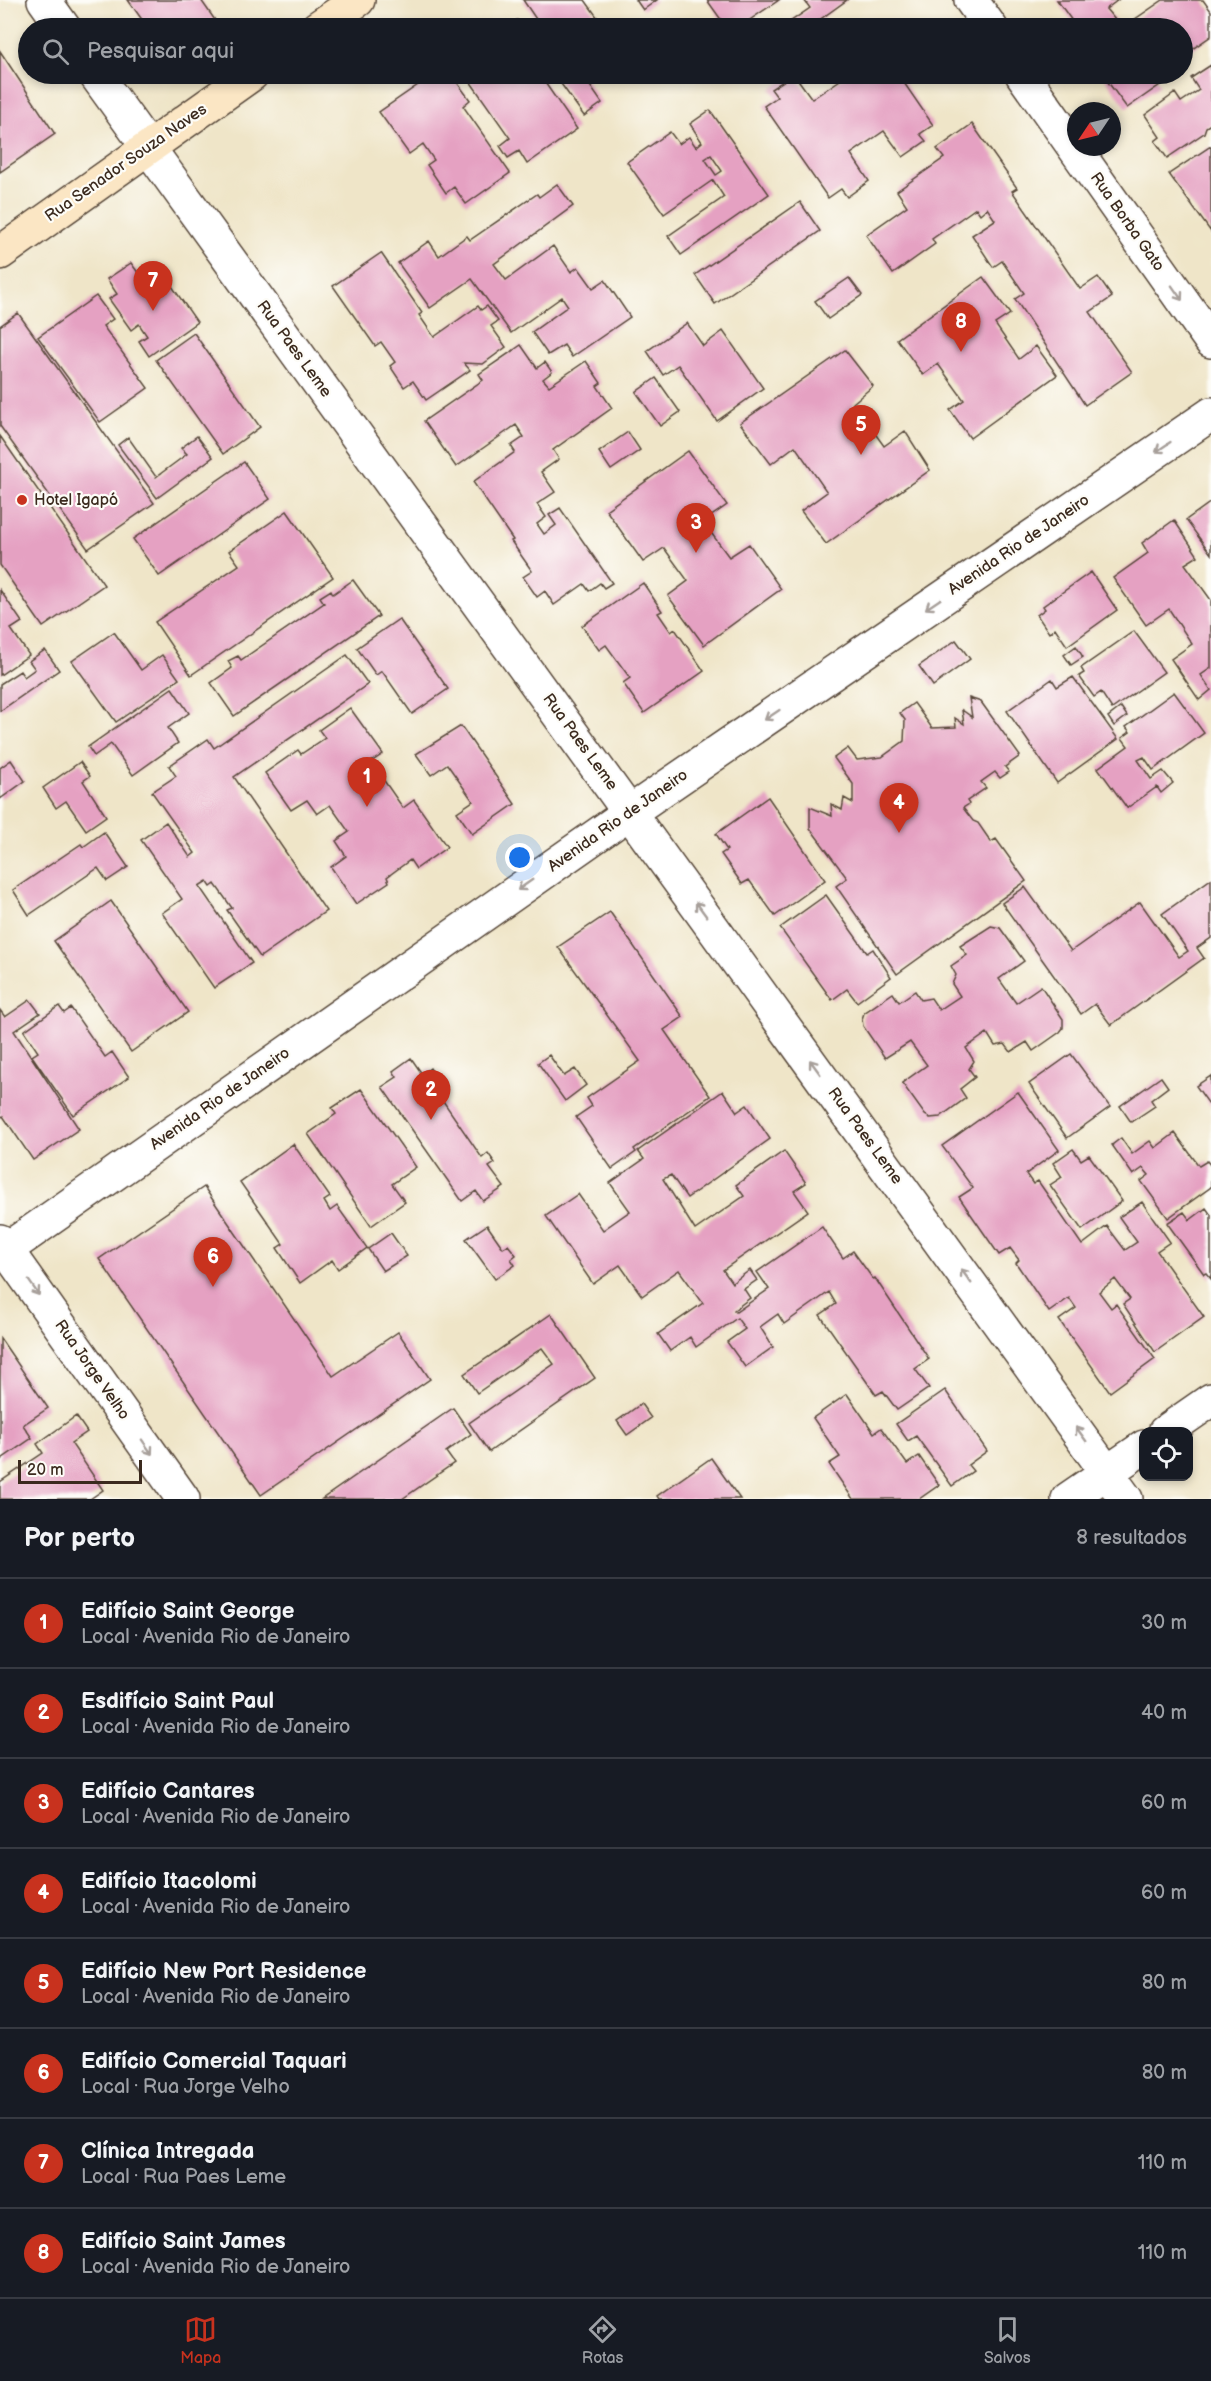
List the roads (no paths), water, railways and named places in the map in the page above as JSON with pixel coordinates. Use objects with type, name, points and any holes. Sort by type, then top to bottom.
[{"type":"main road","points":[[332,18],[358,0]]},
{"type":"main road","name":"Rua Senador Souza Naves","points":[[0,252],[238,84]]},
{"type":"street","points":[[44,0],[57,18]]},
{"type":"street","points":[[971,0],[984,18]]},
{"type":"street","name":"Rua Paes Leme","points":[[102,84],[1108,1471],[1126,1499]]},
{"type":"street","name":"Rua Borba Gato","points":[[1029,84],[1211,341]]},
{"type":"street","name":"Avenida Rio de Janeiro","points":[[2,1248],[630,812],[1211,414]]},
{"type":"street","name":"Rua Jorge Velho","points":[[2,1248],[183,1499]]},
{"type":"street","points":[[1171,1427],[1211,1400]]},
{"type":"street","points":[[1068,1499],[1139,1450]]},
{"type":"place","name":"Clínica Intregada","points":[[153,311]]},
{"type":"place","name":"Edifício Saint James","points":[[961,352]]},
{"type":"place","name":"Edifício New Port Residence","points":[[861,455]]},
{"type":"place","name":"Hotel Igapó","points":[[22,500]]},
{"type":"place","name":"Edifício Cantares","points":[[696,553]]},
{"type":"place","name":"Edifício Saint George","points":[[367,807]]},
{"type":"place","name":"Edifício Itacolomi","points":[[899,833]]},
{"type":"place","name":"Esdifício Saint Paul","points":[[431,1120]]},
{"type":"place","name":"Edifício Comercial Taquari","points":[[213,1287]]}]
